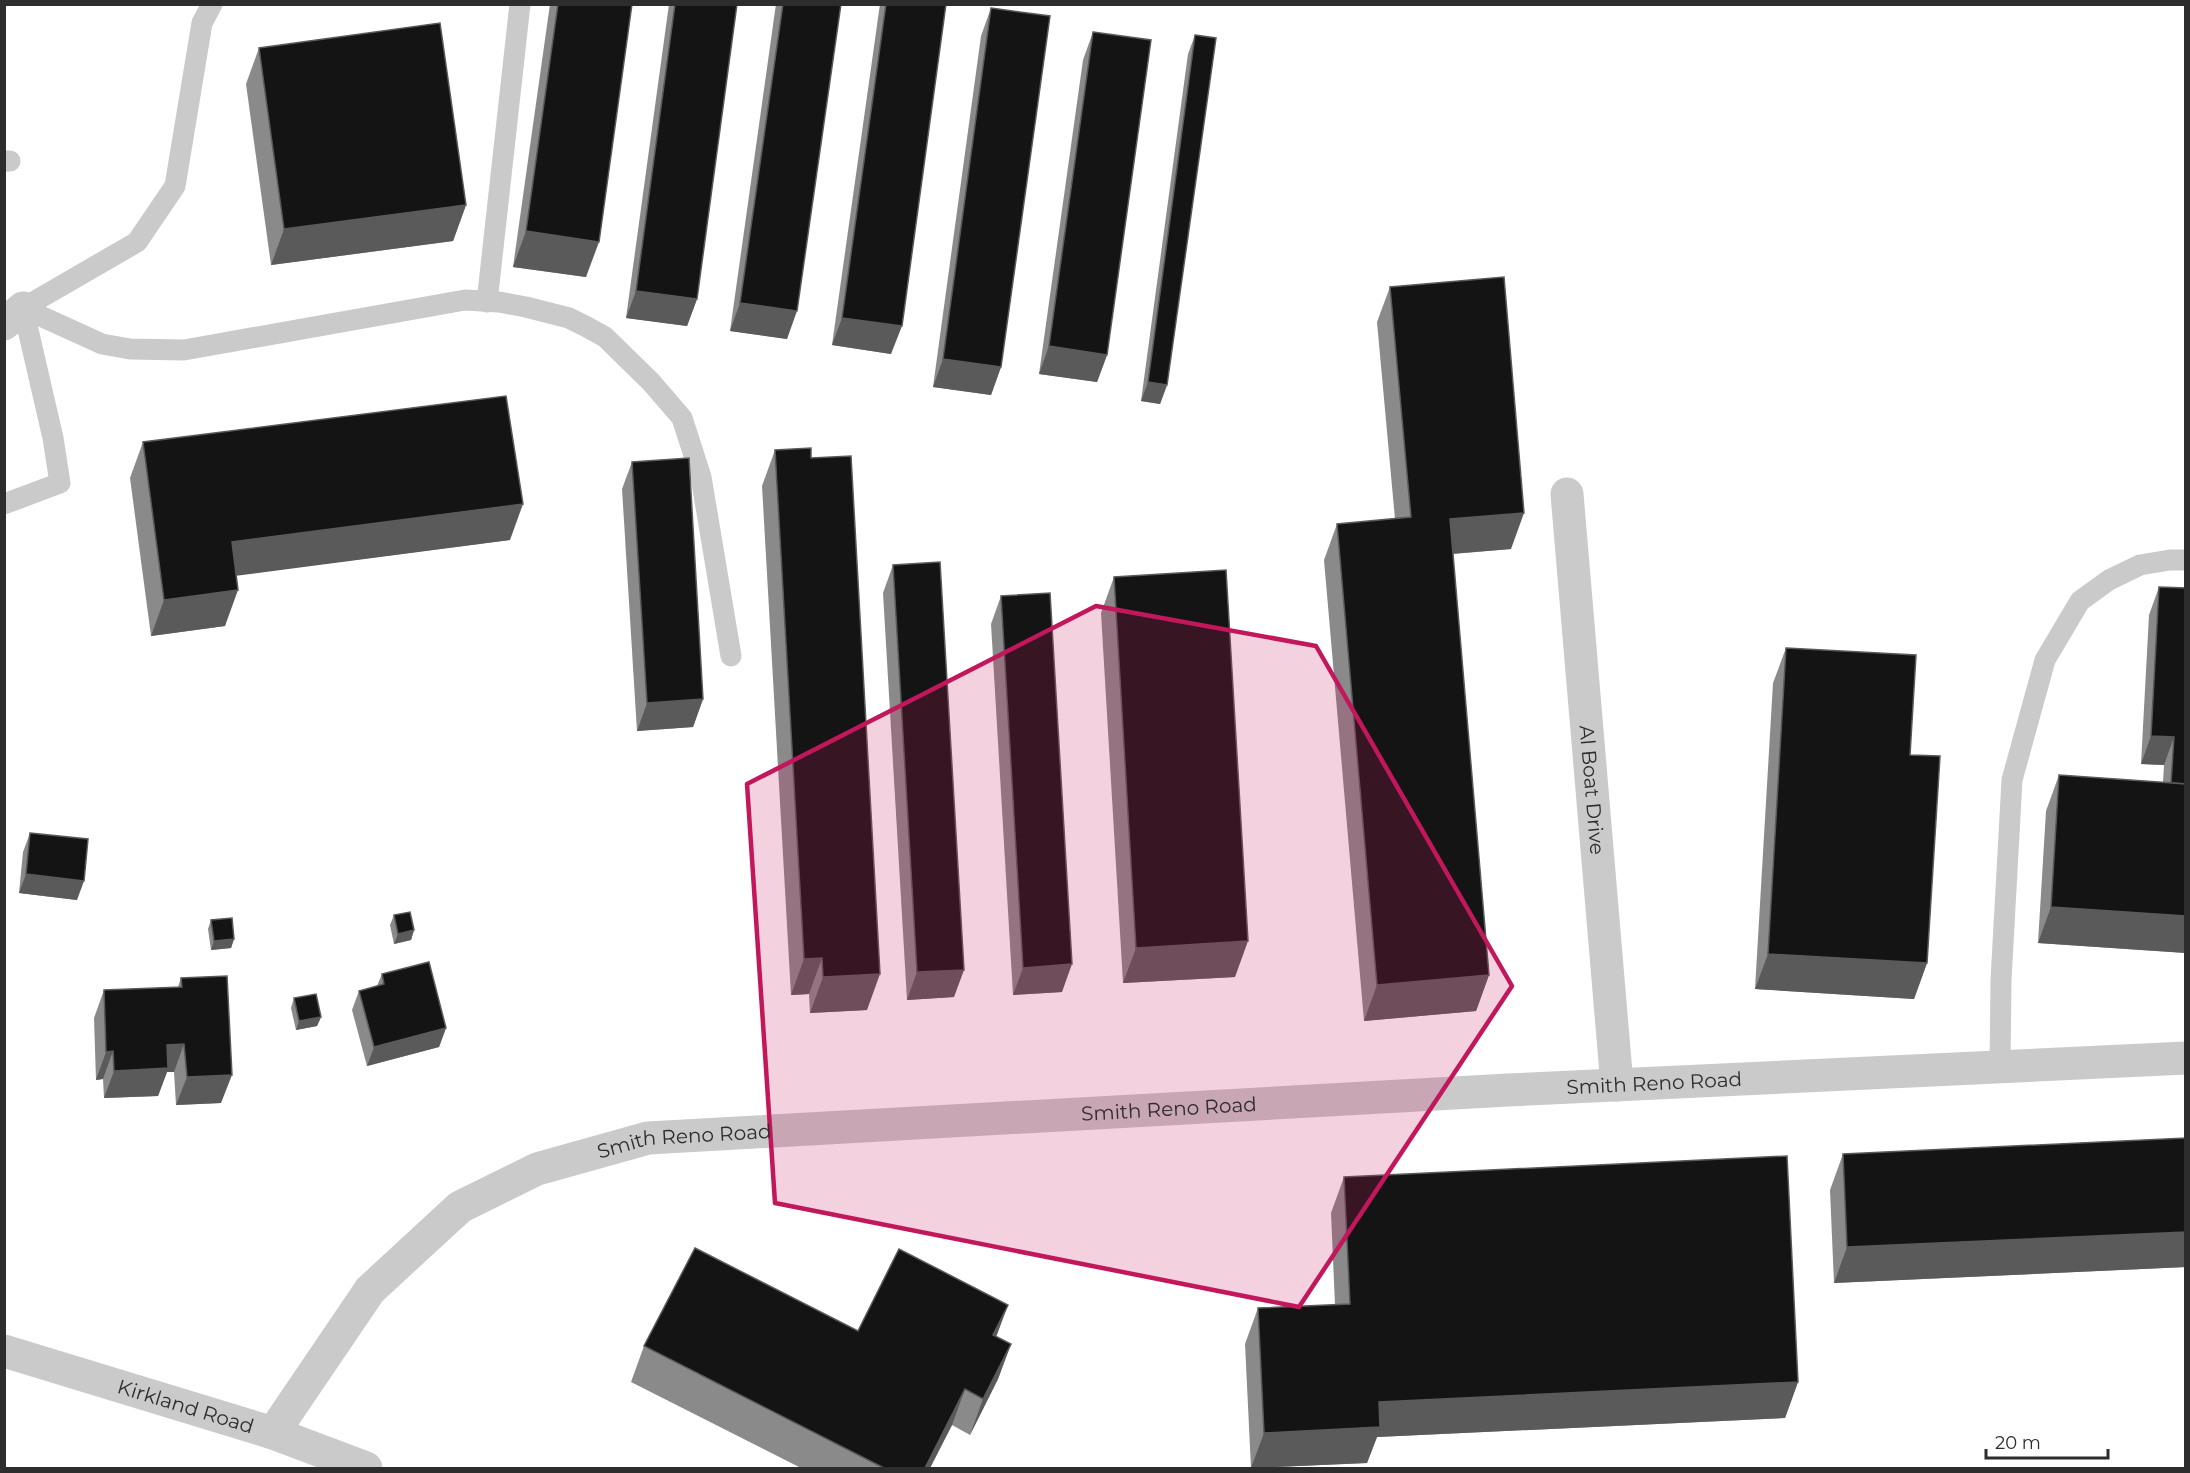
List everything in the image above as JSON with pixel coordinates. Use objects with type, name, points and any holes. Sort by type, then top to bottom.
[{"type":"street","name":"Al Boat Drive","points":[[1567,494],[1617,1085]]},
{"type":"street","name":"Smith Reno Road","points":[[273,1433],[370,1290],[460,1207],[537,1169],[648,1138],[1617,1085],[2186,1058]]},
{"type":"street","name":"Kirkland Road","points":[[4,1352],[273,1433],[366,1468]]},
{"type":"lane","points":[[14,316],[137,242],[175,186],[202,23],[212,4]]},
{"type":"lane","points":[[487,302],[520,4]]},
{"type":"lane","points":[[14,316],[102,344],[130,349],[184,350],[465,300],[526,307],[568,318],[605,337],[651,382],[682,418],[701,477],[731,656]]},
{"type":"lane","points":[[4,504],[60,483],[53,438],[14,316]]},
{"type":"lane","points":[[2000,1067],[2001,980],[2012,780],[2045,660],[2080,601],[2109,580],[2140,565],[2186,560]]},
{"type":"highlighted area","points":[[1096,606],[1316,646],[1512,986],[1299,1307],[775,1203],[747,784]]},
{"type":"building","points":[[558,4],[632,4],[599,242],[526,231]]},
{"type":"building","points":[[675,4],[737,4],[697,299],[636,291]]},
{"type":"building","points":[[783,4],[841,4],[797,311],[740,303]]},
{"type":"building","points":[[886,4],[946,4],[902,326],[842,318]]},
{"type":"building","points":[[991,8],[1050,16],[1001,367],[943,359]]},
{"type":"building","points":[[440,23],[466,205],[284,229],[259,48]]},
{"type":"building","points":[[1093,32],[1151,40],[1107,355],[1049,346]]},
{"type":"building","points":[[1195,35],[1216,38],[1167,385],[1148,382]]},
{"type":"building","points":[[1504,277],[1524,513],[1450,519],[1489,975],[1377,985],[1337,524],[1411,517],[1390,287]]},
{"type":"building","points":[[506,396],[523,504],[232,542],[238,590],[164,600],[143,442]]},
{"type":"building","points":[[811,448],[811,458],[851,456],[880,974],[823,977],[822,958],[804,959],[775,450]]},
{"type":"building","points":[[689,458],[703,699],[647,703],[632,462]]},
{"type":"building","points":[[940,562],[964,970],[917,972],[893,565]]},
{"type":"building","points":[[1226,570],[1248,941],[1136,948],[1114,577]]},
{"type":"building","points":[[2159,587],[2186,588],[2186,784],[2171,783],[2174,737],[2151,736]]},
{"type":"building","points":[[1050,593],[1072,964],[1023,968],[1001,596]]},
{"type":"building","points":[[1786,648],[1916,655],[1910,755],[1940,756],[1927,963],[1768,954]]},
{"type":"building","points":[[2059,775],[2186,784],[2186,916],[2051,907]]},
{"type":"building","points":[[30,833],[88,839],[84,881],[26,874]]},
{"type":"building","points":[[410,912],[414,930],[398,934],[394,915]]},
{"type":"building","points":[[232,918],[234,939],[214,941],[211,920]]},
{"type":"building","points":[[429,962],[446,1028],[374,1047],[359,991],[384,984],[382,974]]},
{"type":"building","points":[[227,976],[232,1075],[187,1077],[184,1044],[167,1045],[168,1068],[114,1071],[113,1051],[106,1052],[104,990],[182,987],[181,978]]},
{"type":"building","points":[[316,994],[321,1017],[299,1021],[294,998]]},
{"type":"building","points":[[2186,1138],[2186,1232],[1847,1247],[1843,1154]]},
{"type":"building","points":[[1787,1156],[1798,1382],[1379,1402],[1380,1427],[1264,1433],[1258,1308],[1350,1304],[1344,1177]]},
{"type":"building","points":[[695,1248],[858,1331],[899,1249],[1008,1305],[993,1335],[1011,1344],[983,1399],[965,1389],[925,1468],[884,1468],[644,1346]]}]
